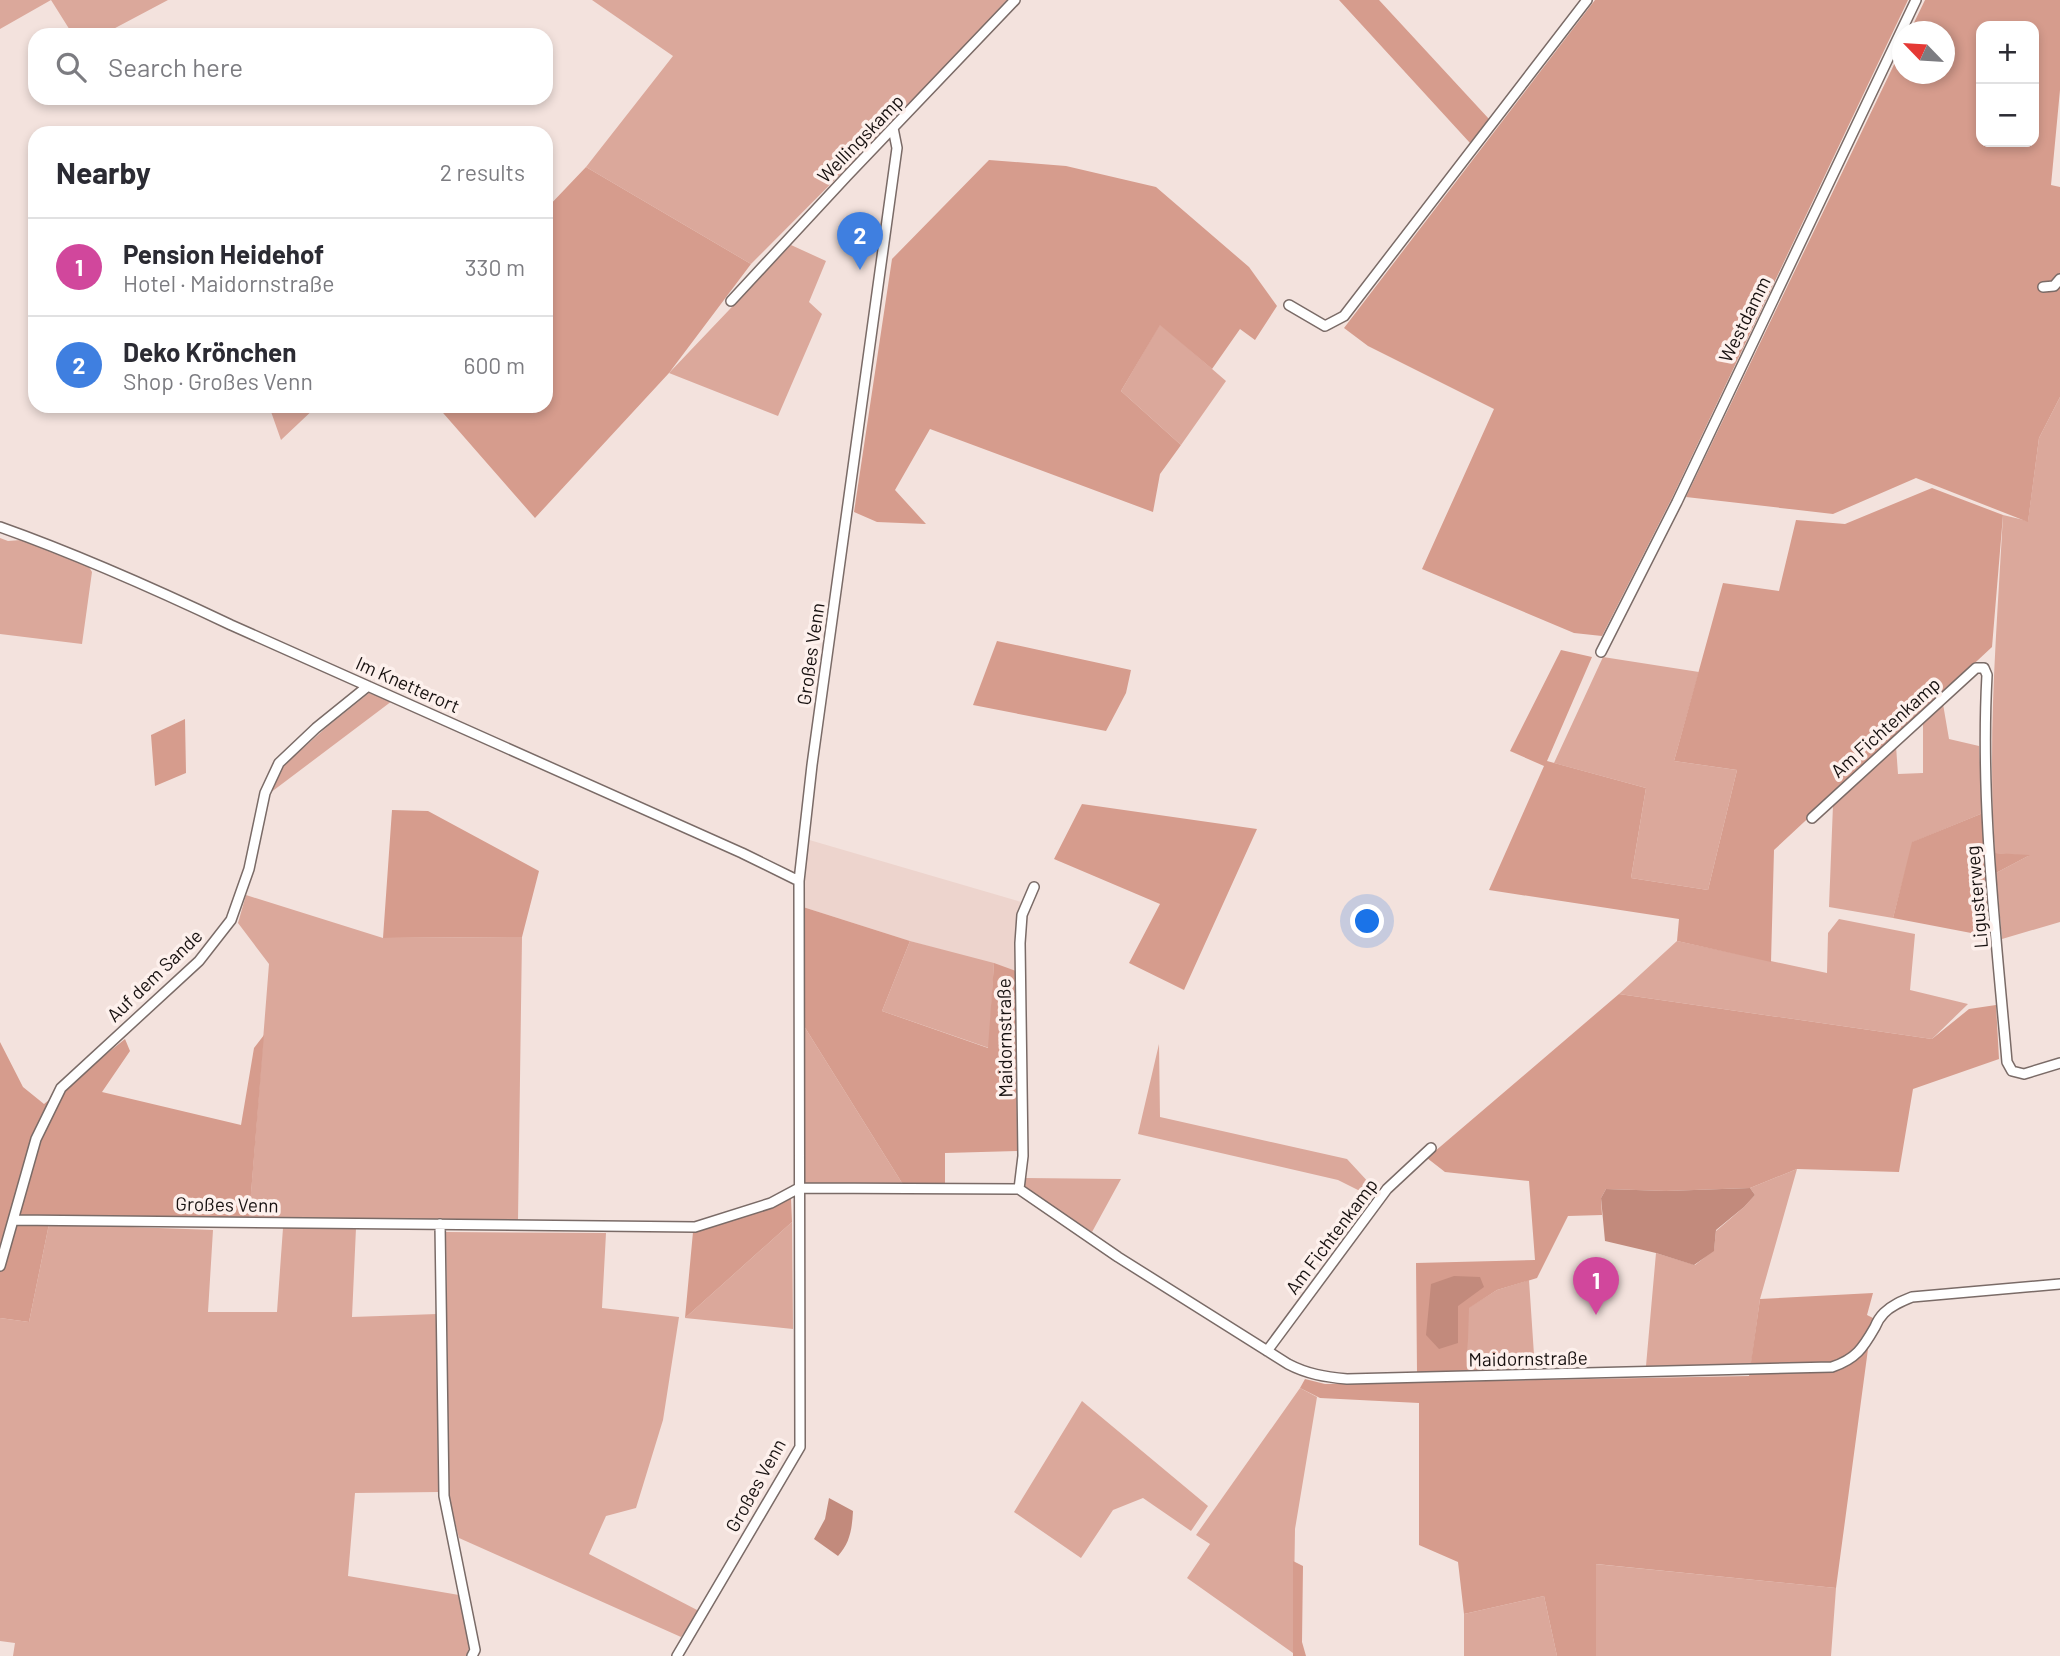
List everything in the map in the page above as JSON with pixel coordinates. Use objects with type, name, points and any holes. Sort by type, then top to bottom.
[{"type":"street","name":"Wellingskamp","points":[[731,301],[1015,0]]},
{"type":"street","points":[[1289,305],[1325,326],[1343,316],[1587,0]]},
{"type":"street","name":"Westdamm","points":[[1601,652],[1683,490],[1916,0]]},
{"type":"street","name":"Großes Venn","points":[[677,1656],[800,1447],[799,881],[814,751],[897,148],[893,128]]},
{"type":"street","points":[[2043,287],[2054,286],[2060,279]]},
{"type":"street","name":"Im Knetterort","points":[[0,527],[58,547],[139,582],[799,881]]},
{"type":"street","name":"Am Fichtenkamp","points":[[1812,818],[1976,668],[1984,668]]},
{"type":"street","name":"Ligusterweg","points":[[1984,668],[1987,675],[1984,728],[1986,813],[2007,1062],[2012,1071],[2024,1074],[2060,1063]]},
{"type":"street","name":"Auf dem Sande","points":[[0,1266],[36,1139],[61,1088],[199,961],[231,920],[249,869],[265,793],[279,763],[316,727],[368,686]]},
{"type":"street","name":"Maidornstraße","points":[[1034,887],[1022,915],[1020,943],[1023,1156],[1019,1189],[1118,1257],[1304,1372],[1347,1379],[1832,1367],[1855,1356],[1864,1346],[1881,1315],[1894,1304],[1912,1297],[2060,1284]]},
{"type":"street","name":"Am Fichtenkamp","points":[[1267,1350],[1387,1189],[1431,1148]]},
{"type":"street","name":"Großes Venn","points":[[13,1220],[695,1227],[771,1203],[799,1188]]},
{"type":"street","points":[[799,1188],[1019,1189]]},
{"type":"street","points":[[440,1224],[444,1496],[475,1650],[472,1656]]},
{"type":"shaded area","points":[[0,0],[51,0],[0,29]]},
{"type":"shaded area","points":[[51,0],[168,0],[115,28],[69,28]]},
{"type":"shaded area","points":[[592,0],[1007,0],[921,93],[751,264],[586,167],[673,56]]},
{"type":"shaded area","points":[[1339,0],[1379,0],[1489,119],[1470,143]]},
{"type":"shaded area","points":[[1595,0],[1908,0],[1898,21],[1892,21],[1892,34],[1673,496],[1602,636],[1574,633],[1422,569],[1494,409],[1368,346],[1344,328]]},
{"type":"shaded area","points":[[1925,0],[2060,0],[2060,90],[2051,185],[2060,187],[2060,397],[2039,438],[2028,522],[1916,478],[1833,514],[1686,497],[1892,69],[1892,84],[1955,84],[1955,21],[1915,21]]},
{"type":"shaded area","points":[[989,160],[1066,166],[1156,187],[1249,267],[1277,306],[1255,340],[1240,329],[1212,369],[1160,325],[1121,391],[1181,445],[1160,474],[1153,512],[930,429],[895,490],[926,524],[877,522],[854,512],[892,259]]},
{"type":"shaded area","points":[[586,167],[751,264],[669,373],[535,518],[443,413],[553,413],[553,202]]},
{"type":"shaded area","points":[[791,245],[826,261],[809,302],[822,314],[778,416],[669,373]]},
{"type":"shaded area","points":[[1160,324],[1226,381],[1181,445],[1121,391]]},
{"type":"shaded area","points":[[2060,397],[2060,922],[2002,939],[1996,873],[2028,856],[1995,853],[1992,726],[2003,515],[2028,521],[2039,438]]},
{"type":"shaded area","points":[[271,413],[310,413],[281,440]]},
{"type":"shaded area","points":[[1932,488],[2003,515],[1992,647],[1774,850],[1771,962],[1677,941],[1679,919],[1489,890],[1544,766],[1510,751],[1561,650],[1592,657],[1547,761],[1646,788],[1631,878],[1708,890],[1737,770],[1674,761],[1723,583],[1779,591],[1796,520],[1845,524]]},
{"type":"shaded area","points":[[0,538],[8,541],[21,540],[89,567],[92,572],[82,644],[0,634]]},
{"type":"shaded area","points":[[997,641],[1131,670],[1126,693],[1106,731],[973,705]]},
{"type":"shaded area","points":[[1603,657],[1699,672],[1674,761],[1737,770],[1708,890],[1631,878],[1646,788],[1554,763]]},
{"type":"shaded area","points":[[369,693],[392,701],[270,793],[284,765]]},
{"type":"shaded area","points":[[1943,704],[1949,739],[1979,746],[1983,813],[1913,842],[1893,918],[1829,907],[1833,805],[1896,746],[1898,774],[1923,773],[1923,718]]},
{"type":"shaded area","points":[[185,719],[186,773],[155,786],[151,735]]},
{"type":"shaded area","points":[[1082,804],[1257,829],[1184,990],[1129,963],[1160,904],[1054,859]]},
{"type":"shaded area","points":[[392,810],[428,811],[539,871],[522,937],[383,938]]},
{"type":"shaded area","points":[[1983,813],[1992,937],[1893,918],[1912,842]]},
{"type":"shaded area","points":[[806,839],[1021,902],[1016,919],[1016,971],[803,907]]},
{"type":"shaded area","points":[[1995,853],[2030,855],[1996,873]]},
{"type":"shaded area","points":[[246,895],[383,938],[522,937],[518,1220],[249,1218],[269,964],[238,923]]},
{"type":"shaded area","points":[[803,907],[910,941],[882,1011],[988,1048],[994,963],[1016,971],[1017,1151],[945,1153],[945,1183],[902,1183],[804,1026]]},
{"type":"shaded area","points":[[1839,919],[1915,934],[1910,990],[1968,1004],[1932,1039],[1619,994],[1677,941],[1827,973],[1828,933]]},
{"type":"shaded area","points":[[910,941],[994,963],[989,1048],[882,1011]]},
{"type":"shaded area","points":[[1619,994],[1932,1039],[1969,1009],[1996,1005],[1999,1059],[1913,1089],[1899,1172],[1797,1169],[1750,1188],[1666,1191],[1606,1189],[1601,1198],[1602,1215],[1568,1216],[1537,1278],[1497,1290],[1469,1308],[1467,1372],[1417,1372],[1416,1263],[1535,1260],[1529,1181],[1445,1172],[1427,1158]]},
{"type":"shaded area","points":[[804,1026],[902,1183],[805,1184]]},
{"type":"shaded area","points":[[264,1035],[249,1218],[49,1224],[29,1322],[0,1318],[0,1042],[23,1087],[44,1104],[125,1039],[130,1051],[102,1092],[241,1125],[254,1048]]},
{"type":"shaded area","points":[[1159,1044],[1160,1117],[1347,1159],[1371,1185],[1366,1194],[1338,1180],[1138,1134]]},
{"type":"shaded area","points":[[1797,1169],[1760,1299],[1751,1365],[1646,1366],[1656,1253],[1695,1265],[1714,1250],[1716,1231],[1755,1195],[1750,1188]]},
{"type":"shaded area","points":[[1025,1178],[1121,1179],[1092,1232],[1024,1187]]},
{"type":"shaded area","points":[[1750,1188],[1755,1195],[1716,1230],[1714,1251],[1694,1265],[1605,1241],[1601,1198],[1606,1189],[1666,1191]]},
{"type":"shaded area","points":[[791,1198],[792,1222],[685,1318],[693,1232]]},
{"type":"shaded area","points":[[792,1222],[793,1329],[685,1318]]},
{"type":"shaded area","points":[[49,1224],[213,1230],[208,1312],[277,1312],[283,1228],[356,1228],[352,1317],[437,1314],[438,1492],[355,1493],[348,1576],[459,1595],[469,1648],[466,1656],[13,1656],[15,1643],[0,1641],[0,1318],[29,1322]]},
{"type":"shaded area","points":[[446,1232],[606,1233],[602,1308],[679,1317],[663,1420],[636,1508],[606,1516],[589,1554],[699,1611],[681,1637],[459,1538],[449,1498]]},
{"type":"shaded area","points":[[1454,1276],[1480,1277],[1484,1287],[1458,1306],[1458,1343],[1439,1349],[1426,1335],[1431,1284]]},
{"type":"shaded area","points":[[1529,1280],[1535,1370],[1467,1372],[1468,1308],[1497,1290]]},
{"type":"shaded area","points":[[1873,1293],[1867,1315],[1881,1322],[1868,1349],[1836,1588],[1596,1564],[1596,1656],[1557,1656],[1544,1596],[1464,1614],[1458,1562],[1419,1545],[1419,1403],[1320,1398],[1300,1388],[1305,1379],[1325,1384],[1749,1376],[1760,1299]]},
{"type":"shaded area","points":[[1300,1388],[1317,1397],[1295,1529],[1293,1653],[1187,1578],[1210,1544],[1196,1535]]},
{"type":"shaded area","points":[[1082,1401],[1208,1506],[1191,1531],[1143,1498],[1113,1510],[1081,1558],[1014,1512]]},
{"type":"shaded area","points":[[829,1498],[853,1511],[850,1535],[838,1556],[814,1539],[825,1519]]},
{"type":"shaded area","points":[[1293,1561],[1303,1566],[1302,1642],[1306,1656],[1293,1656]]},
{"type":"shaded area","points":[[1595,1564],[1836,1588],[1831,1656],[1596,1656]]},
{"type":"shaded area","points":[[1544,1596],[1557,1656],[1464,1656],[1464,1614]]},
{"type":"place","name":"Deko Krönchen","points":[[860,270]]},
{"type":"place","name":"Pension Heidehof","points":[[1596,1315]]}]
